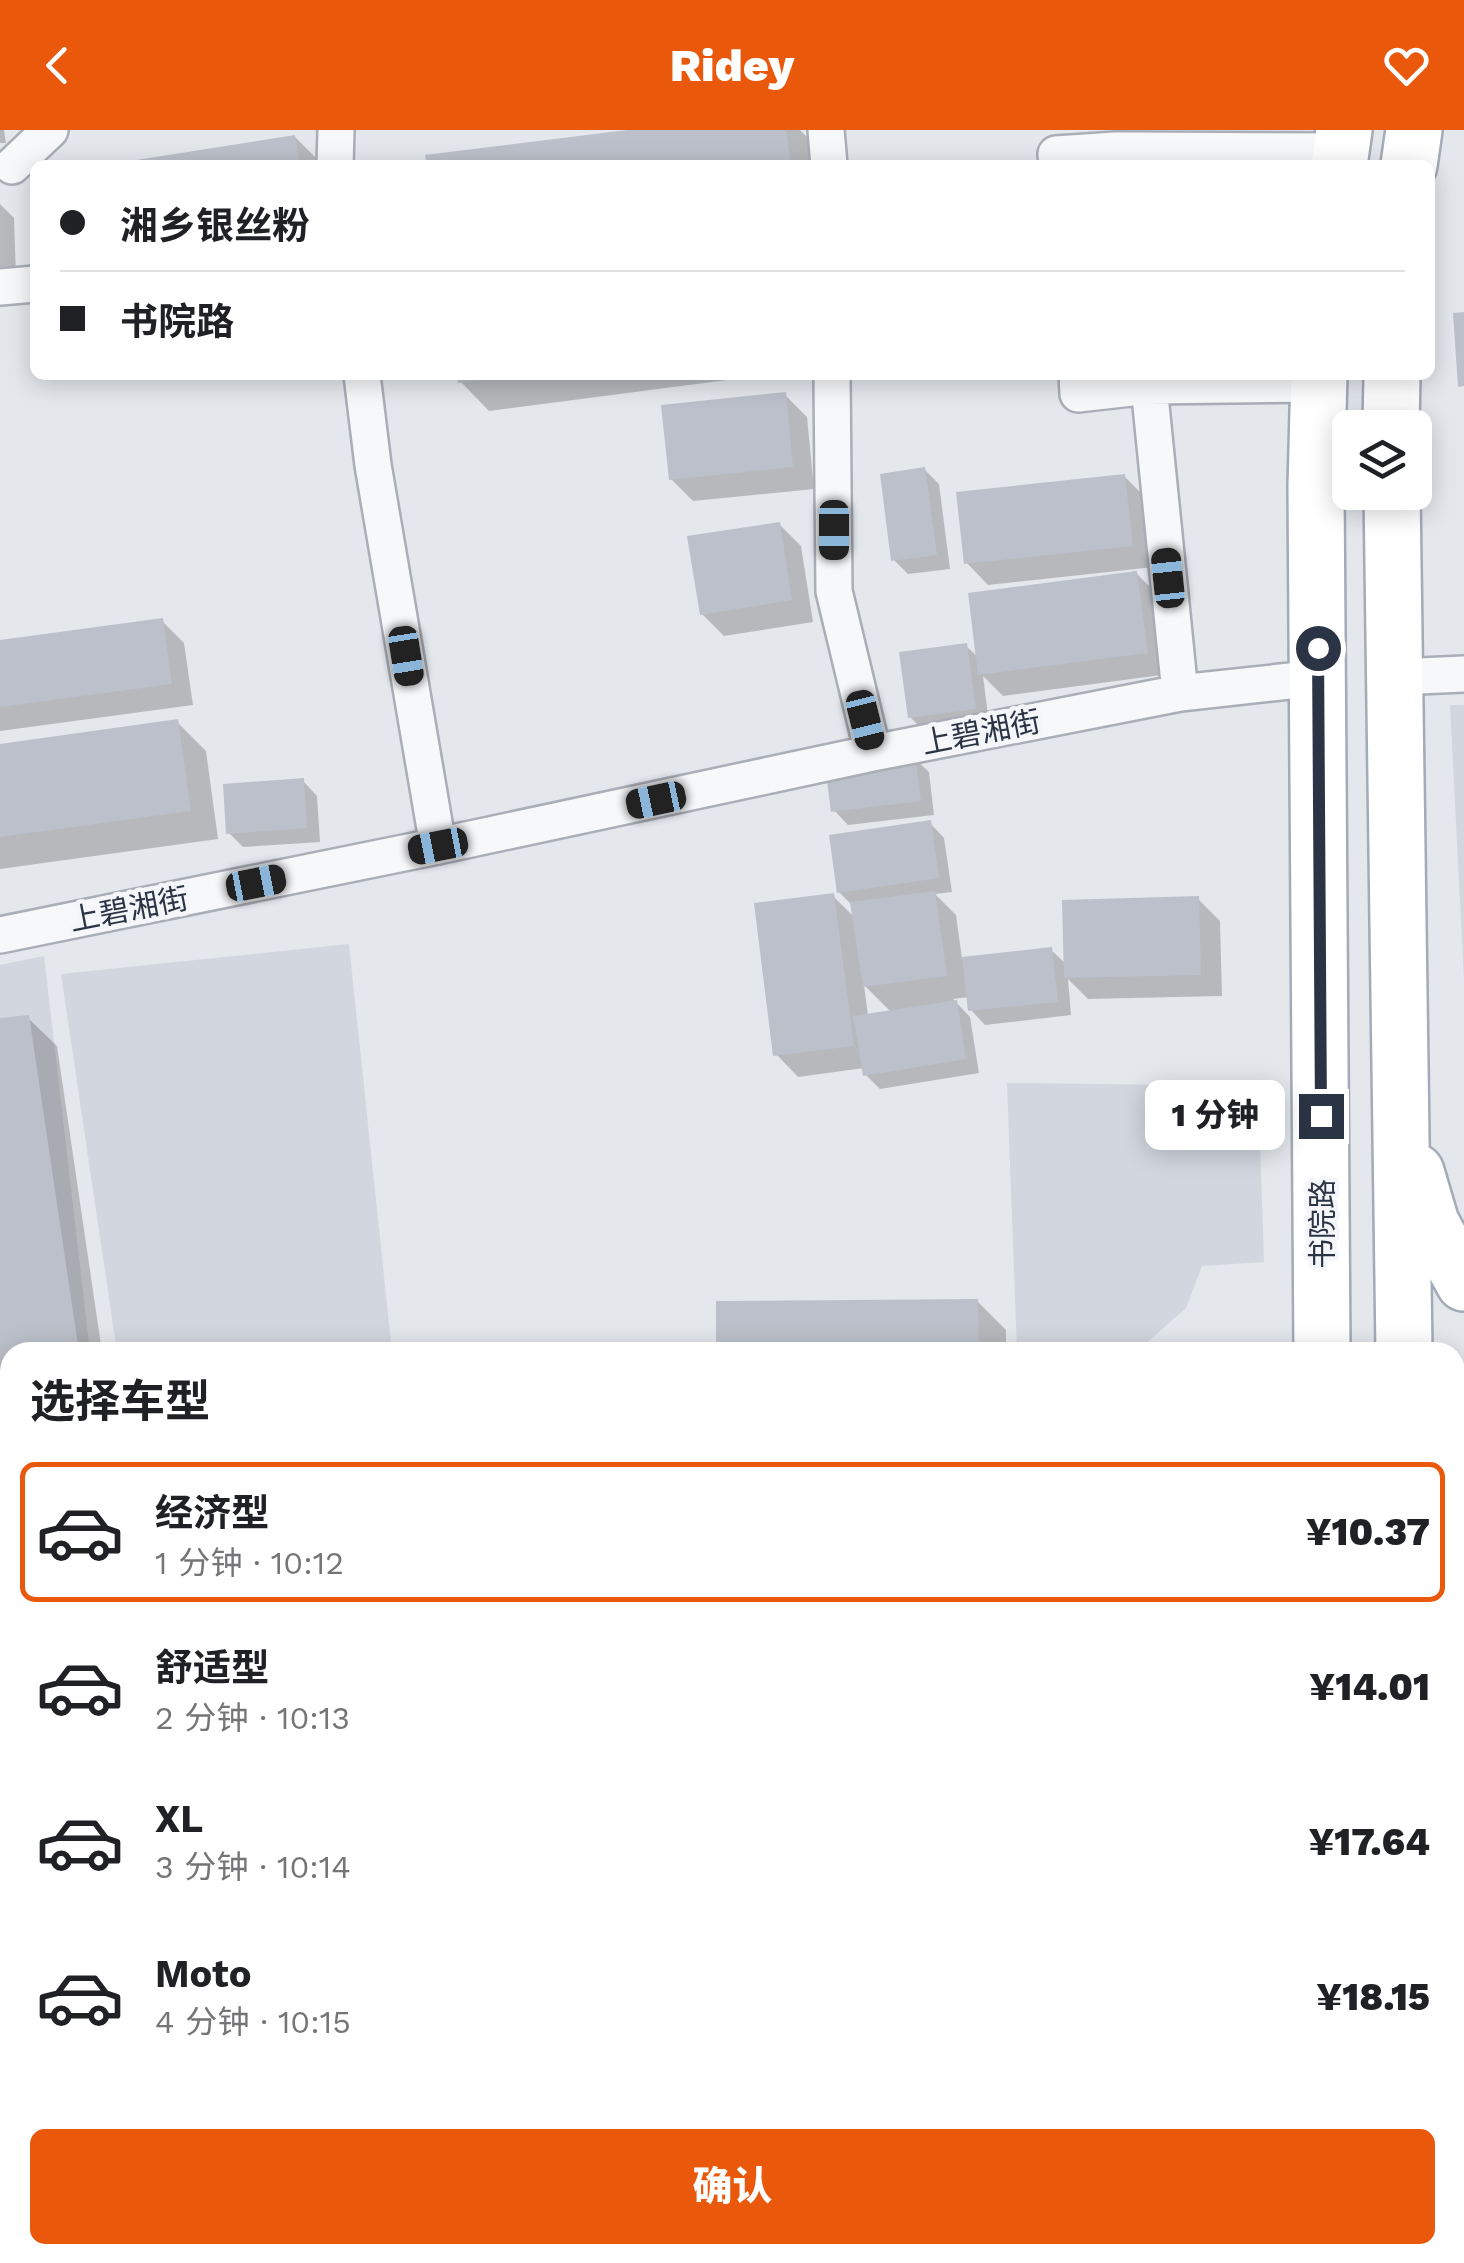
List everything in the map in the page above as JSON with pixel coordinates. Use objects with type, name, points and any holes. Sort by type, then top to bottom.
[{"type":"main road","points":[[1411,160],[1414,130]]},
{"type":"main road","name":"书院路","points":[[1319,380],[1316,484],[1320,1340]]},
{"type":"main road","points":[[1391,410],[1392,380]]},
{"type":"main road","points":[[1392,510],[1404,1342]]},
{"type":"main road","points":[[1400,1105],[1431,1222],[1464,1283]]},
{"type":"street","points":[[12,166],[50,130]]},
{"type":"street","points":[[336,130],[336,160]]},
{"type":"street","points":[[826,130],[829,160]]},
{"type":"street","points":[[1057,160],[1056,154],[1116,140],[1341,149]]},
{"type":"street","points":[[0,287],[30,284]]},
{"type":"street","points":[[363,380],[438,846]]},
{"type":"street","points":[[832,380],[834,591],[873,753]]},
{"type":"street","points":[[1077,380],[1078,394],[1149,386],[1295,380]]},
{"type":"street","points":[[1149,386],[1180,693]]},
{"type":"street","points":[[1396,677],[1464,674]]},
{"type":"street","name":"上碧湘街","points":[[0,934],[1180,693],[1318,678]]},
{"type":"shaded area","points":[[1450,705],[1464,705],[1464,979]]},
{"type":"shaded area","points":[[349,944],[391,1342],[116,1342],[61,974]]},
{"type":"shaded area","points":[[44,956],[89,1342],[0,1342],[0,965]]},
{"type":"shaded area","points":[[1007,1083],[1258,1086],[1264,1262],[1202,1266],[1186,1308],[1147,1342],[1017,1342]]},
{"type":"building","points":[[627,130],[786,130],[790,160],[426,160],[425,155]]},
{"type":"building","points":[[295,135],[299,160],[136,160]]},
{"type":"building","points":[[1464,312],[1464,386],[1458,387],[1453,313]]},
{"type":"building","points":[[786,392],[793,467],[669,480],[661,405]]},
{"type":"building","points":[[925,467],[937,555],[891,561],[880,474]]},
{"type":"building","points":[[1125,474],[1133,546],[964,564],[956,492]]},
{"type":"building","points":[[780,522],[792,600],[700,615],[687,536]]},
{"type":"building","points":[[1137,571],[1148,653],[978,675],[968,593]]},
{"type":"building","points":[[163,618],[172,684],[0,707],[0,640]]},
{"type":"building","points":[[967,643],[976,709],[908,718],[899,652]]},
{"type":"building","points":[[178,719],[191,811],[0,837],[0,744]]},
{"type":"building","points":[[915,755],[921,801],[831,812],[825,766]]},
{"type":"building","points":[[304,778],[307,828],[226,834],[223,784]]},
{"type":"building","points":[[931,820],[939,878],[837,893],[829,835]]},
{"type":"building","points":[[935,891],[947,976],[863,987],[850,902]]},
{"type":"building","points":[[834,893],[854,1046],[773,1056],[754,903]]},
{"type":"building","points":[[1199,896],[1201,975],[1064,978],[1062,900]]},
{"type":"building","points":[[1052,947],[1058,1002],[968,1011],[962,957]]},
{"type":"building","points":[[957,1000],[966,1059],[863,1076],[853,1016]]},
{"type":"building","points":[[29,1015],[78,1342],[0,1342],[0,1018]]},
{"type":"building","points":[[978,1299],[979,1342],[716,1342],[716,1301]]},
{"type":"route","points":[[1318,648],[1321,1116]]}]
